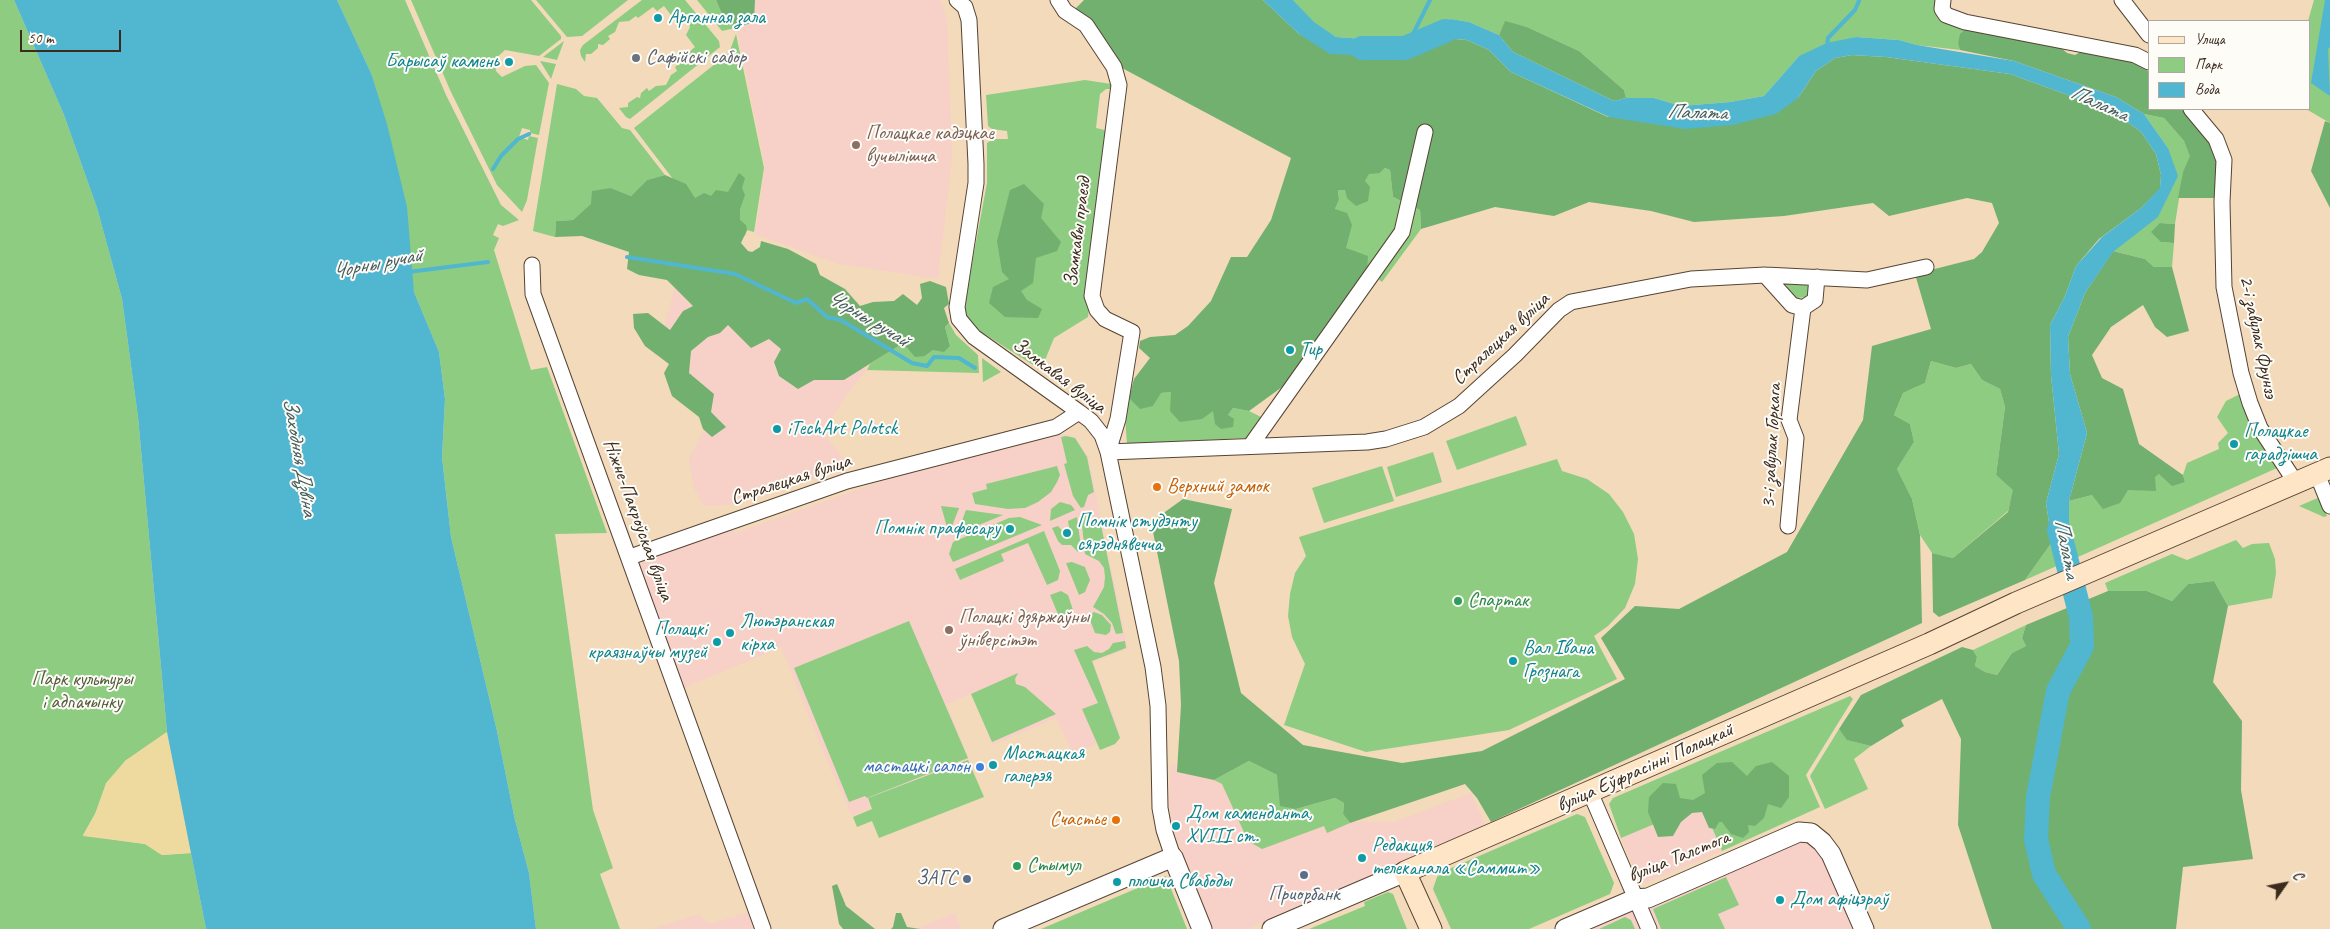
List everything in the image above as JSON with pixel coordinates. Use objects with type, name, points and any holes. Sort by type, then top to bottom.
[{"type":"main road","points":[[2296,483],[2324,471]]},
{"type":"main road","name":"вуліца Еўфрасінні Полацкай","points":[[1405,872],[1929,644],[2016,603],[2296,483]]},
{"type":"main road","points":[[1405,872],[1431,929]]},
{"type":"street","name":"Замкавая вуліца","points":[[957,0],[965,7],[969,20],[976,164],[976,183],[957,307],[959,318],[974,337],[1091,421],[1102,436],[1108,452],[1153,667],[1158,706],[1160,808],[1164,830],[1173,857]]},
{"type":"street","name":"Замкавы праезд","points":[[1058,0],[1065,11],[1086,25],[1114,67],[1119,85],[1092,296],[1097,310],[1105,319],[1132,332],[1118,419],[1108,452]]},
{"type":"street","points":[[1943,0],[1942,9],[1946,15],[1966,22],[2135,55],[2148,62]]},
{"type":"street","points":[[2122,0],[2148,34]]},
{"type":"street","name":"2-і завулак Фрунзэ","points":[[2193,110],[2216,139],[2224,160],[2222,202],[2224,287],[2241,373],[2260,428],[2296,483]]},
{"type":"street","points":[[1251,445],[1402,232],[1425,132]]},
{"type":"street","name":"Ніжне-Пакроўская вуліца","points":[[532,265],[533,294],[630,557],[763,929]]},
{"type":"street","name":"Стралецкая вуліца","points":[[1108,452],[1367,442],[1424,427],[1459,406],[1515,355],[1559,310],[1571,302],[1691,279],[1765,275],[1867,280],[1926,267]]},
{"type":"street","points":[[1765,275],[1792,304],[1803,308]]},
{"type":"street","name":"3-і завулак Горкага","points":[[1788,526],[1796,438],[1789,420],[1803,308],[1815,300],[1817,277]]},
{"type":"street","name":"Стралецкая вуліца","points":[[630,557],[847,482],[1056,427],[1079,412]]},
{"type":"street","points":[[2324,471],[2330,506]]},
{"type":"street","points":[[1590,792],[1634,899],[1649,929]]},
{"type":"street","name":"вуліца Талстога","points":[[1565,929],[1634,899],[1648,898],[1799,832],[1811,833],[1822,842],[1831,854],[1864,929]]},
{"type":"street","points":[[1003,929],[1173,857],[1202,929]]},
{"type":"street","name":"вуліца Еўфрасінні Полацкай","points":[[1272,929],[1405,872]]},
{"type":"shaded area","name":"Полацкае кадэцкае вучылішча","points":[[731,0],[941,0],[947,21],[952,158],[938,279],[838,264],[755,234],[765,168]]},
{"type":"shaded area","points":[[675,285],[867,370],[850,390],[823,432],[850,467],[735,505],[704,506],[693,486],[689,458],[705,428],[663,333]]},
{"type":"shaded area","name":"Полацкі дзяржаўны ўніверсітэт","points":[[1066,434],[1075,437],[1088,456],[1128,649],[1093,662],[1120,733],[1073,754],[1056,718],[993,745],[971,694],[947,704],[969,760],[868,799],[871,808],[852,816],[821,747],[781,647],[684,688],[641,570],[642,562],[646,559],[732,527],[735,533],[894,477]]},
{"type":"shaded area","points":[[1171,764],[1224,777],[1323,821],[1394,822],[1471,793],[1486,827],[1247,929],[1213,929],[1172,827],[1169,801]]},
{"type":"shaded area","points":[[1702,804],[1722,851],[1641,885],[1621,838]]},
{"type":"shaded area","points":[[1800,842],[1810,843],[1822,855],[1856,929],[1583,929],[1629,911],[1634,915]]},
{"type":"shaded area","points":[[749,912],[755,929],[652,929],[699,914],[709,924]]},
{"type":"shaded area","points":[[955,913],[961,929],[916,929]]},
{"type":"green space","name":"Парк культуры і адпачынку","points":[[0,0],[14,0],[64,115],[97,208],[122,299],[138,417],[167,732],[125,761],[83,835],[145,844],[162,855],[191,853],[206,929],[0,929]]},
{"type":"green space","points":[[337,0],[405,0],[446,95],[501,205],[519,220],[503,226],[498,224],[493,235],[499,238],[494,250],[531,370],[547,367],[607,533],[555,534],[593,810],[613,868],[600,874],[620,929],[536,929],[529,873],[515,820],[497,731],[451,537],[442,457],[445,399],[439,352],[414,292],[371,73]]},
{"type":"green space","points":[[411,0],[531,0],[561,36],[561,39],[539,56],[505,50],[494,60],[496,71],[502,77],[525,66],[536,65],[549,83],[539,135],[530,133],[530,130],[522,128],[519,137],[528,140],[529,136],[538,138],[527,200],[522,212],[497,185],[451,92]]},
{"type":"green space","points":[[536,0],[628,0],[582,36],[567,37]]},
{"type":"green space","points":[[642,0],[685,0],[719,41],[720,47],[630,119],[619,108],[628,107],[628,103],[637,97],[640,98],[641,93],[647,88],[649,91],[656,86],[666,85],[671,75],[677,71],[675,67],[690,56],[688,53],[695,47],[686,35],[690,27],[688,21],[681,16],[674,19],[664,6],[657,11],[653,7],[638,18],[636,16],[629,21],[619,22],[615,32],[608,36],[610,39],[603,45],[598,44],[598,48],[591,54],[586,54],[585,62],[580,50],[583,45]]},
{"type":"green space","points":[[697,0],[716,0],[721,12],[735,28],[722,31]]},
{"type":"green space","points":[[716,0],[755,0],[754,22],[735,28],[721,12]]},
{"type":"green space","points":[[1084,0],[1263,0],[1299,34],[1359,55],[1444,38],[1467,40],[1489,50],[1511,72],[1608,117],[1798,98],[1816,71],[1835,58],[1852,55],[1886,57],[2010,74],[2087,102],[2121,117],[2141,132],[2156,154],[2161,175],[2160,189],[2141,208],[2099,239],[2076,266],[2065,296],[2050,325],[2051,375],[2059,454],[2046,503],[2052,542],[2025,580],[1939,617],[1933,612],[1932,553],[1953,558],[2008,512],[2013,490],[1996,475],[2005,407],[2000,389],[1982,380],[1971,364],[1956,368],[1931,361],[1925,383],[1903,393],[1894,415],[1910,424],[1914,442],[1897,469],[1912,499],[1920,535],[1922,623],[1491,822],[1477,798],[1465,784],[1350,823],[1343,814],[1344,803],[1335,798],[1296,809],[1280,806],[1277,775],[1249,761],[1214,780],[1177,772],[1181,705],[1179,661],[1151,522],[1183,499],[1232,509],[1214,583],[1241,693],[1303,745],[1402,763],[1482,751],[1625,679],[1601,638],[1635,606],[1679,609],[1787,552],[1863,420],[1872,346],[1931,329],[1915,274],[1974,259],[1982,252],[1999,223],[1992,203],[1967,198],[1889,216],[1873,203],[1784,216],[1694,222],[1651,211],[1589,202],[1554,216],[1495,207],[1421,229],[1420,210],[1393,197],[1390,170],[1385,168],[1380,173],[1369,174],[1365,181],[1370,187],[1368,201],[1356,206],[1347,198],[1345,190],[1338,190],[1339,200],[1335,209],[1347,213],[1352,225],[1346,248],[1368,256],[1367,271],[1289,382],[1249,411],[1233,408],[1228,415],[1234,419],[1233,427],[1221,429],[1215,424],[1213,411],[1202,419],[1180,422],[1170,411],[1171,392],[1161,393],[1153,406],[1140,409],[1129,398],[1134,379],[1150,358],[1139,348],[1140,341],[1150,337],[1175,335],[1188,326],[1211,301],[1231,257],[1247,257],[1271,220],[1291,158],[1122,68],[1075,9]]},
{"type":"green space","points":[[1293,0],[1941,0],[1937,17],[1939,20],[1947,18],[1968,27],[1958,44],[1960,50],[1917,45],[1899,40],[1856,37],[1799,56],[1764,96],[1730,102],[1681,106],[1654,98],[1626,98],[1624,90],[1579,51],[1527,27],[1505,22],[1499,35],[1469,22],[1451,19],[1392,41],[1336,37],[1314,23]]},
{"type":"green space","points":[[2314,0],[2330,0],[2330,123],[2308,110],[2310,110],[2310,20],[2308,20]]},
{"type":"green space","points":[[1505,21],[1527,27],[1579,51],[1624,90],[1626,98],[1614,101],[1513,52],[1499,35]]},
{"type":"green space","points":[[1968,27],[2059,46],[2067,53],[2075,55],[2084,50],[2132,60],[2148,71],[2148,110],[2186,110],[2211,142],[2217,163],[2216,198],[2178,198],[2183,172],[2190,156],[2184,141],[2164,118],[2144,114],[2116,97],[2014,61],[1960,50],[1958,44],[1960,34]]},
{"type":"green space","points":[[736,34],[764,168],[754,232],[747,230],[745,236],[689,200],[634,128],[729,53]]},
{"type":"green space","points":[[564,41],[557,60],[543,57]]},
{"type":"green space","points":[[540,61],[556,64],[551,79]]},
{"type":"green space","points":[[1085,80],[1111,84],[1111,89],[1106,89],[1100,94],[1096,128],[1109,131],[1088,317],[1054,338],[1041,370],[981,332],[966,316],[964,306],[987,183],[987,143],[993,139],[1008,139],[1007,131],[992,129],[988,126],[986,95]]},
{"type":"green space","points":[[557,84],[576,89],[584,96],[597,98],[622,128],[630,130],[665,175],[647,180],[631,196],[611,188],[573,220],[556,221],[555,237],[533,231]]},
{"type":"green space","points":[[2144,114],[2164,118],[2184,141],[2191,156],[2183,173],[2175,224],[2160,223],[2161,242],[2174,243],[2172,267],[2154,267],[2145,259],[2113,251],[2157,217],[2168,148]]},
{"type":"green space","points":[[2325,121],[2330,123],[2330,208],[2311,171]]},
{"type":"green space","points":[[1385,168],[1390,170],[1393,197],[1420,210],[1421,229],[1382,282],[1367,271],[1346,248],[1335,209],[1339,200],[1338,190],[1345,190],[1365,181],[1369,173],[1380,173]]},
{"type":"green space","points":[[739,173],[745,178],[742,188],[745,195],[740,209],[740,220],[746,225],[747,230],[741,243],[748,251],[752,252],[760,247],[761,241],[788,249],[816,264],[820,275],[845,289],[860,306],[873,302],[894,301],[903,294],[917,305],[922,298],[920,284],[930,281],[946,287],[949,304],[944,308],[949,323],[945,327],[950,346],[944,352],[933,350],[925,356],[915,357],[903,343],[844,380],[814,380],[798,389],[779,376],[774,362],[781,349],[769,339],[751,348],[728,325],[720,333],[708,337],[691,351],[689,373],[714,394],[711,412],[726,427],[712,437],[703,429],[699,417],[672,396],[664,373],[669,364],[645,346],[634,328],[633,314],[648,313],[670,330],[683,311],[693,306],[667,280],[639,275],[627,269],[629,252],[582,236],[555,237],[556,221],[573,220],[591,204],[592,191],[611,188],[631,196],[647,180],[665,175],[686,184],[695,198],[704,193],[711,196],[716,190],[728,192]]},
{"type":"green space","points":[[1024,184],[1044,204],[1041,218],[1061,242],[1057,251],[1036,258],[1033,283],[1021,291],[1027,300],[1042,309],[1038,318],[1005,317],[989,303],[993,287],[1009,279],[1002,272],[997,241],[1010,190]]},
{"type":"green space","points":[[2160,223],[2175,224],[2174,243],[2161,242],[2151,232]]},
{"type":"green space","points":[[2113,251],[2145,259],[2154,267],[2172,267],[2189,331],[2167,337],[2155,327],[2143,305],[2111,327],[2092,355],[2102,378],[2123,389],[2139,444],[2183,475],[2185,482],[2172,486],[2159,474],[2155,477],[2156,491],[2128,490],[2120,503],[2103,509],[2092,495],[2069,501],[2087,433],[2070,374],[2068,337],[2085,293]]},
{"type":"green space","points":[[1787,283],[1805,283],[1809,287],[1808,297],[1796,298],[1786,290]]},
{"type":"green space","points":[[949,323],[956,335],[978,355],[979,373],[867,370],[870,364],[903,342],[925,356],[933,350],[950,346],[945,327]]},
{"type":"green space","points":[[982,358],[1001,372],[983,382]]},
{"type":"green space","points":[[1931,361],[1956,368],[1971,364],[1982,380],[2000,389],[2005,407],[1996,475],[2014,490],[2008,511],[1953,558],[1932,553],[1920,535],[1912,499],[1897,469],[1914,442],[1910,424],[1894,415],[1903,393],[1925,383]]},
{"type":"green space","points":[[1171,392],[1228,415],[1233,408],[1249,411],[1261,417],[1247,438],[1127,444],[1125,417],[1129,398],[1153,406],[1160,393]]},
{"type":"green space","points":[[2242,393],[2277,468],[2078,557],[2069,531],[2069,501],[2092,495],[2128,490],[2159,474],[2185,482],[2183,475],[2187,463],[2219,449],[2218,443],[2228,433],[2217,417],[2226,401]]},
{"type":"green space","points":[[1516,416],[1527,445],[1457,470],[1446,441]]},
{"type":"green space","points":[[1061,437],[1075,438],[1087,457],[1094,492],[1088,495],[1084,507],[1081,508],[1073,496],[1064,464],[1067,463]]},
{"type":"green space","points":[[1433,452],[1442,482],[1396,497],[1387,467]]},
{"type":"green space","name":"Спартак","points":[[1557,459],[1562,471],[1587,479],[1609,494],[1623,512],[1634,534],[1638,559],[1635,584],[1625,608],[1608,626],[1594,636],[1617,679],[1509,730],[1366,752],[1284,725],[1305,664],[1292,637],[1288,616],[1290,594],[1295,573],[1306,556],[1299,537]]},
{"type":"green space","points":[[1057,466],[1060,475],[1057,482],[1051,492],[1038,502],[1025,508],[1008,509],[975,504],[972,493],[987,489],[986,484]]},
{"type":"green space","points":[[1382,466],[1394,501],[1324,523],[1312,488]]},
{"type":"green space","points":[[2320,497],[2327,516],[2324,517],[2299,506]]},
{"type":"green space","points":[[1060,502],[1071,505],[1075,510],[1050,521],[1051,509]]},
{"type":"green space","points":[[941,506],[959,508],[949,534]]},
{"type":"green space","points":[[966,510],[1003,515],[957,534]]},
{"type":"green space","points":[[1085,513],[1088,518],[1100,520],[1123,633],[1116,634],[1112,623],[1104,614],[1093,607],[1104,587],[1105,577],[1104,568],[1099,561],[1085,554],[1082,518]]},
{"type":"green space","points":[[1020,517],[1042,525],[953,562],[949,554],[953,542],[1009,518]]},
{"type":"green space","points":[[1077,517],[1081,547],[1078,552],[1071,545],[1062,545],[1052,528],[1058,526],[1067,536],[1070,533],[1068,521]]},
{"type":"green space","points":[[1044,531],[1060,571],[1058,580],[1047,585],[1028,543],[1001,554],[1004,561],[960,580],[955,569]]},
{"type":"green space","points":[[2236,540],[2243,548],[2252,544],[2269,543],[2275,559],[2276,573],[2272,598],[2228,606],[2214,581],[2188,584],[2172,601],[2147,591],[2108,591],[2105,583],[2172,554],[2187,560]]},
{"type":"green space","points":[[2052,542],[2059,565],[2025,580]]},
{"type":"green space","points":[[1072,562],[1085,567],[1090,580],[1085,592],[1079,595],[1066,563]]},
{"type":"green space","points":[[2214,581],[2228,606],[2213,682],[2242,721],[2241,790],[2253,859],[2183,867],[2176,929],[1992,929],[1958,825],[1961,739],[1942,699],[1901,720],[1904,726],[1871,746],[1847,740],[1839,729],[1861,695],[1962,647],[1973,650],[1977,657],[1975,666],[1985,672],[1997,675],[2012,653],[2026,646],[2022,638],[2026,625],[2108,591],[2147,591],[2172,601],[2188,584]]},
{"type":"green space","points":[[1061,591],[1068,595],[1073,610],[1070,615],[1060,619],[1050,595]]},
{"type":"green space","points":[[1094,612],[1102,615],[1111,625],[1110,632],[1106,635],[1095,633],[1090,620],[1091,614]]},
{"type":"green space","points":[[909,621],[968,758],[867,798],[865,796],[849,802],[794,668]]},
{"type":"green space","points":[[2026,625],[2022,638],[2026,646],[2012,653],[1997,675],[1985,672],[1975,666],[1977,657],[1973,650]]},
{"type":"green space","points":[[1125,641],[1126,648],[1092,661],[1120,738],[1115,744],[1100,750],[1082,709],[1098,703],[1074,650],[1087,646],[1094,652],[1102,653],[1109,649],[1113,643]]},
{"type":"green space","points":[[1018,673],[1015,679],[1016,684],[1025,687],[1056,714],[992,742],[971,694]]},
{"type":"green space","points":[[1850,696],[1853,699],[1806,775],[1820,807],[1722,851],[1702,804],[1621,838],[1609,804],[1613,798]]},
{"type":"green space","points":[[1839,729],[1848,740],[1871,746],[1854,759],[1868,789],[1825,809],[1810,776]]},
{"type":"green space","points":[[968,760],[984,797],[879,838],[872,821],[857,827],[853,817],[872,809],[868,798]]},
{"type":"green space","points":[[1249,761],[1277,775],[1296,809],[1335,798],[1344,803],[1343,814],[1350,823],[1327,833],[1324,826],[1262,849],[1248,841],[1222,784],[1214,780]]},
{"type":"green space","points":[[1732,762],[1747,776],[1756,766],[1772,762],[1789,776],[1789,797],[1781,808],[1768,804],[1764,818],[1755,826],[1748,825],[1749,832],[1743,838],[1731,834],[1722,822],[1719,822],[1715,829],[1709,828],[1702,812],[1692,813],[1681,822],[1673,836],[1658,837],[1648,812],[1649,797],[1663,783],[1676,784],[1680,798],[1693,800],[1705,793],[1702,775],[1717,763]]},
{"type":"green space","points":[[1577,814],[1585,817],[1614,883],[1610,894],[1529,929],[1451,929],[1433,889],[1437,877],[1444,871]]},
{"type":"green space","points":[[1166,876],[1187,929],[1041,929]]},
{"type":"green space","points":[[1726,877],[1739,905],[1718,914],[1725,929],[1661,929],[1653,909]]},
{"type":"green space","points":[[837,884],[846,906],[875,929],[843,929],[839,924],[832,886]]},
{"type":"green space","points":[[1388,892],[1393,894],[1407,929],[1309,929],[1365,906],[1364,902]]},
{"type":"green space","points":[[896,913],[901,913],[907,927],[920,929],[891,929]]},
{"type":"green space","points":[[1625,917],[1631,920],[1635,929],[1599,929]]},
{"type":"sand","points":[[167,732],[191,853],[162,855],[145,844],[83,836],[95,814],[106,783],[125,761]]},
{"type":"water","name":"Заходняя Дзвіна","points":[[14,0],[337,0],[371,73],[387,124],[407,207],[414,292],[439,352],[445,399],[442,457],[451,537],[497,731],[515,820],[529,873],[536,929],[206,929],[167,732],[138,417],[122,299],[97,208],[64,115]]},
{"type":"water","points":[[1263,0],[1293,0],[1314,22],[1336,37],[1392,41],[1451,19],[1469,22],[1499,35],[1513,52],[1614,101],[1626,98],[1654,98],[1681,106],[1730,102],[1764,96],[1799,56],[1827,43],[1856,37],[1899,40],[1917,45],[2014,61],[2116,97],[2144,114],[2168,148],[2178,176],[2158,217],[2113,252],[2085,293],[2068,337],[2070,374],[2087,433],[2069,501],[2069,531],[2078,557],[2059,565],[2052,542],[2046,503],[2059,454],[2051,375],[2050,325],[2065,296],[2076,266],[2102,237],[2141,208],[2160,188],[2161,175],[2156,154],[2141,132],[2121,117],[2087,102],[2010,74],[1886,57],[1852,55],[1835,58],[1816,71],[1798,98],[1776,114],[1732,125],[1685,129],[1609,117],[1511,72],[1489,50],[1467,40],[1444,38],[1359,55],[1330,54],[1299,34]]},
{"type":"water","points":[[2325,0],[2330,0],[2330,47],[2328,49],[2330,96],[2311,83]]},
{"type":"waterway","points":[[1412,36],[1430,0]]},
{"type":"waterway","points":[[1827,46],[1828,38],[1855,10],[1859,1]]},
{"type":"waterway","name":"Палата","points":[[1362,48],[1405,48],[1445,31]]},
{"type":"waterway","points":[[493,169],[501,156],[518,139],[529,134]]},
{"type":"waterway","name":"Чорны ручай","points":[[627,257],[735,274],[796,303],[807,299],[827,317],[841,320],[912,363],[927,366],[934,357],[959,358],[975,368]]},
{"type":"waterway","name":"Чорны ручай","points":[[408,272],[488,262]]},
{"type":"waterway","name":"Палата","points":[[2059,530],[2081,617],[2082,646],[2058,691],[2038,797],[2036,839],[2044,874],[2079,929]]},
{"type":"place","name":"Арганная зала","points":[[658,18]]},
{"type":"place","name":"Сафійскі сабор","points":[[636,58]]},
{"type":"place","name":"Барысаў камень","points":[[509,62]]},
{"type":"place","name":"Полацкае кадэцкае вучылішча","points":[[856,145]]},
{"type":"place","name":"Тир","points":[[1290,350]]},
{"type":"place","name":"iTechArt Polotsk","points":[[777,429]]},
{"type":"place","name":"Полацкае гарадзішча","points":[[2234,444]]},
{"type":"place","name":"Верхний замок","points":[[1157,487]]},
{"type":"place","name":"Помнік прафесару","points":[[1010,529]]},
{"type":"place","name":"Помнік студэнту сярэднявечча","points":[[1067,533]]},
{"type":"place","name":"Спартак","points":[[1458,601]]},
{"type":"place","name":"Полацкі дзяржаўны ўніверсітэт","points":[[949,630]]},
{"type":"place","name":"Лютэранская кірха","points":[[730,633]]},
{"type":"place","name":"Полацкі краязнаўчы музей","points":[[717,642]]},
{"type":"place","name":"Вал Івана Грознага","points":[[1513,661]]},
{"type":"place","name":"Мастацкая галерэя","points":[[993,765]]},
{"type":"place","name":"мастацкі салон","points":[[980,767]]},
{"type":"place","name":"Счастье","points":[[1116,820]]},
{"type":"place","name":"Дом каменданта, XVIII ст.","points":[[1176,826]]},
{"type":"place","name":"Редакция телеканала «Саммит»","points":[[1362,858]]},
{"type":"place","name":"Стымул","points":[[1017,866]]},
{"type":"place","name":"Приорбанк","points":[[1304,875]]},
{"type":"place","name":"ЗАГС","points":[[967,879]]},
{"type":"place","name":"плошча Свабоды","points":[[1117,882]]},
{"type":"place","name":"Дом афіцэраў","points":[[1780,900]]}]
